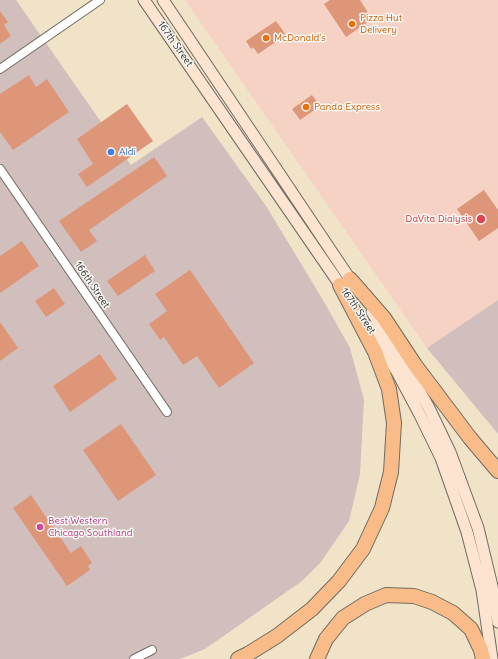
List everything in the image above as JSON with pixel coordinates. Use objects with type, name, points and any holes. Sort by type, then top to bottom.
[{"type":"highway","points":[[345,282],[384,318],[420,372],[470,438],[498,471]]},
{"type":"highway","points":[[238,659],[277,636],[312,609],[339,581],[363,549],[382,508],[392,465],[394,423],[390,389],[345,282]]},
{"type":"highway","points":[[317,659],[326,639],[343,618],[365,604],[386,595],[414,596],[432,602],[454,613],[470,629],[481,650],[483,659]]},
{"type":"main road","name":"167th Street","points":[[144,0],[405,365],[429,408],[450,452],[478,528],[492,586],[498,622]]},
{"type":"main road","name":"167th Street","points":[[162,0],[345,282],[420,415],[441,458],[467,532],[482,590],[492,659]]},
{"type":"street","points":[[0,69],[100,0]]},
{"type":"street","name":"166th Street","points":[[0,169],[167,412]]},
{"type":"street","points":[[134,659],[152,650]]},
{"type":"shaded area","points":[[0,0],[16,0],[131,165],[202,117],[266,206],[323,300],[350,348],[364,400],[360,474],[349,521],[321,562],[302,581],[205,649],[180,659],[0,659]]},
{"type":"shaded area","points":[[185,0],[498,0],[498,300],[427,348]]},
{"type":"shaded area","points":[[498,300],[498,434],[427,348]]},
{"type":"building","points":[[330,0],[360,0],[372,19],[346,37],[324,4]]},
{"type":"building","points":[[0,11],[8,22],[4,25],[11,36],[0,44]]},
{"type":"building","name":"McDonald's","points":[[276,21],[286,35],[258,54],[253,47],[251,49],[246,41]]},
{"type":"building","points":[[29,75],[36,87],[47,79],[69,112],[13,150],[0,132],[0,94]]},
{"type":"building","name":"Panda Express","points":[[312,95],[320,106],[300,120],[292,109]]},
{"type":"building","name":"Aldi","points":[[127,104],[153,141],[87,187],[78,174],[93,164],[77,139]]},
{"type":"building","points":[[154,157],[167,176],[89,230],[97,241],[81,252],[59,221]]},
{"type":"building","name":"DaVita Dialysis","points":[[484,190],[498,210],[498,228],[479,241],[457,209]]},
{"type":"building","points":[[22,241],[39,266],[0,293],[0,256]]},
{"type":"building","points":[[145,255],[155,271],[118,296],[107,281]]},
{"type":"building","points":[[190,270],[254,363],[219,388],[197,356],[183,365],[164,337],[160,340],[149,324],[167,311],[155,294]]},
{"type":"building","points":[[54,288],[65,304],[46,317],[35,301]]},
{"type":"building","points":[[0,322],[18,348],[0,361]]},
{"type":"building","points":[[100,354],[117,379],[70,412],[53,386]]},
{"type":"building","points":[[121,424],[156,475],[118,501],[83,450]]},
{"type":"building","name":"Best Western Chicago Southland","points":[[31,495],[71,553],[81,546],[92,563],[88,566],[90,570],[67,586],[13,508]]},
{"type":"place","name":"Pizza Hut Delivery","points":[[352,24]]},
{"type":"place","name":"McDonald's","points":[[266,38]]},
{"type":"place","name":"Panda Express","points":[[306,107]]},
{"type":"place","name":"Aldi","points":[[111,152]]},
{"type":"place","name":"DaVita Dialysis","points":[[481,219]]},
{"type":"place","name":"Best Western Chicago Southland","points":[[40,527]]}]
